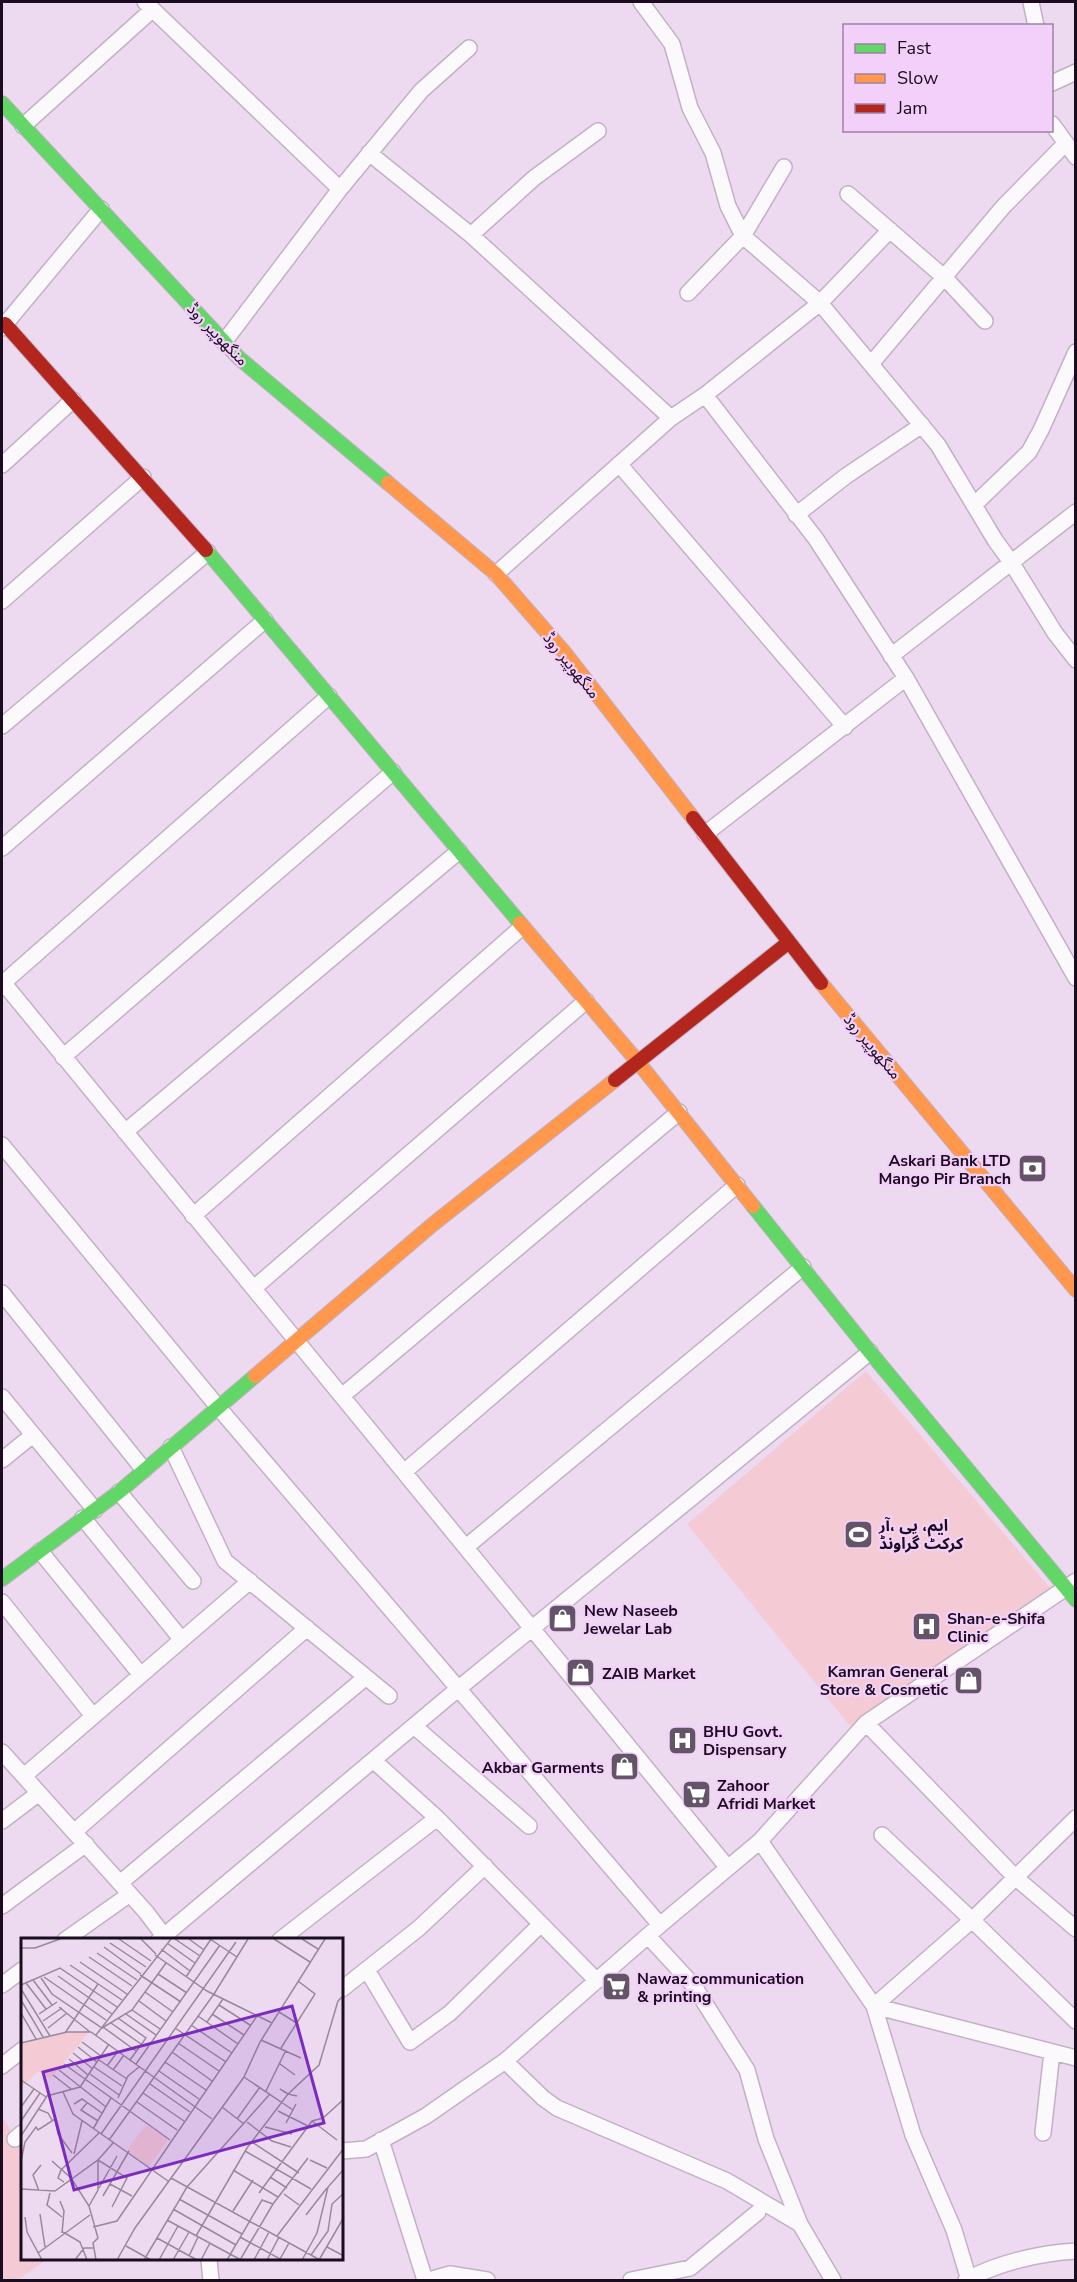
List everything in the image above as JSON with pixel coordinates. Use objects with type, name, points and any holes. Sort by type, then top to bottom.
[{"type":"street","points":[[641,2],[672,44],[690,108],[712,153],[728,206],[743,236],[820,303],[938,445],[995,540],[1055,633],[1073,653]]},
{"type":"street","points":[[1031,2],[1036,24]]},
{"type":"street","points":[[23,126],[148,6],[340,189]]},
{"type":"street","points":[[224,342],[340,189],[420,91],[469,48]]},
{"type":"street","points":[[1053,83],[1076,72]]},
{"type":"street","name":"منگھوپیر روڈ","points":[[2,103],[248,366],[496,574],[564,652],[834,1000],[1076,1290]]},
{"type":"street","points":[[1053,126],[1076,157]]},
{"type":"street","points":[[471,235],[534,178],[598,131]]},
{"type":"street","points":[[871,364],[1003,207],[1065,144]]},
{"type":"street","points":[[369,153],[471,235],[672,418]]},
{"type":"street","points":[[688,293],[743,236],[784,167]]},
{"type":"street","points":[[848,194],[945,278],[985,321]]},
{"type":"street","points":[[101,209],[3,326],[73,400],[208,552],[638,1062],[870,1352],[1072,1590],[866,1723],[760,1841],[505,2061],[426,2116],[366,2149],[344,2151]]},
{"type":"street","points":[[496,574],[672,418],[705,395],[820,303],[890,230]]},
{"type":"street","points":[[974,506],[1029,452],[1076,352]]},
{"type":"street","points":[[705,395],[816,539],[906,678],[1076,978]]},
{"type":"street","points":[[2,465],[73,400]]},
{"type":"street","points":[[796,515],[846,476],[922,425]]},
{"type":"street","points":[[619,464],[845,727]]},
{"type":"street","points":[[2,601],[142,477]]},
{"type":"street","points":[[891,656],[1076,512]]},
{"type":"street","points":[[2,726],[208,552]]},
{"type":"street","points":[[2,848],[265,620]]},
{"type":"street","points":[[705,834],[906,678]]},
{"type":"street","points":[[329,696],[2,983],[728,1868]]},
{"type":"street","points":[[63,1057],[393,772]]},
{"type":"street","points":[[125,1132],[459,851]]},
{"type":"street","points":[[193,1215],[522,927]]},
{"type":"street","points":[[2,1579],[119,1492],[432,1225],[789,942]]},
{"type":"street","points":[[254,1288],[586,1001]]},
{"type":"street","points":[[342,1396],[678,1112]]},
{"type":"street","points":[[2,1144],[218,1407],[660,1925]]},
{"type":"street","points":[[404,1472],[737,1185]]},
{"type":"street","points":[[466,1547],[803,1267]]},
{"type":"street","points":[[2,1293],[144,1470]]},
{"type":"street","points":[[164,1938],[459,1688],[870,1352]]},
{"type":"street","points":[[2,1397],[33,1435],[182,1640]]},
{"type":"street","points":[[2,1460],[33,1435]]},
{"type":"street","points":[[171,1447],[225,1561],[388,1696]]},
{"type":"street","points":[[119,1492],[193,1581]]},
{"type":"street","points":[[40,1551],[141,1675]]},
{"type":"street","points":[[24,1776],[250,1581]]},
{"type":"street","points":[[2,1602],[93,1716]]},
{"type":"street","points":[[74,1832],[307,1628]]},
{"type":"street","points":[[67,1938],[366,1677]]},
{"type":"street","points":[[866,1723],[1015,1877],[1076,1929]]},
{"type":"street","points":[[414,1726],[529,1826]]},
{"type":"street","points":[[2,1752],[125,1888],[162,1938]]},
{"type":"street","points":[[373,1760],[437,1818],[597,1980]]},
{"type":"street","points":[[2,1821],[39,1793]]},
{"type":"street","points":[[283,1938],[437,1818]]},
{"type":"street","points":[[874,2006],[972,1920],[1076,1818]]},
{"type":"street","points":[[882,1835],[1076,2021]]},
{"type":"street","points":[[760,1841],[874,2006],[913,2135],[954,2230],[968,2280],[995,2268],[1049,2252],[1076,2251]]},
{"type":"street","points":[[2,1906],[86,1844]]},
{"type":"street","points":[[344,1987],[419,1928],[485,1866]]},
{"type":"street","points":[[367,1970],[410,2042],[450,2013],[541,1924]]},
{"type":"street","points":[[648,1936],[694,1986],[747,2070],[766,2139],[800,2224],[833,2280]]},
{"type":"street","points":[[2,1985],[21,1971]]},
{"type":"street","points":[[874,2006],[1076,2058]]},
{"type":"street","points":[[2,2066],[21,2051]]},
{"type":"street","points":[[1043,2133],[1052,2052]]},
{"type":"street","points":[[505,2061],[543,2098],[557,2108],[727,2181],[800,2224]]},
{"type":"street","points":[[381,2140],[427,2280],[450,2274],[487,2280]]},
{"type":"street","points":[[631,2280],[690,2268],[758,2212]]},
{"type":"street","points":[[209,2261],[211,2280]]},
{"type":"shaded area","points":[[866,1371],[1051,1589],[858,1736],[687,1524]]},
{"type":"shaded area","points":[[2,2116],[21,2148],[21,2261],[45,2261],[18,2280],[2,2280]]},
{"type":"traffic: fast","points":[[2,103],[239,358],[388,483]]},
{"type":"traffic: fast","points":[[206,550],[520,923]]},
{"type":"traffic: fast","points":[[753,1206],[870,1352],[1076,1600]]},
{"type":"traffic: fast","points":[[2,1579],[119,1492],[255,1376]]},
{"type":"traffic: slow","points":[[388,483],[496,574],[564,652],[693,818]]},
{"type":"traffic: slow","points":[[520,923],[638,1062],[753,1206]]},
{"type":"traffic: slow","points":[[821,983],[1076,1290]]},
{"type":"traffic: slow","points":[[255,1376],[432,1225],[615,1080]]},
{"type":"traffic: jam","points":[[5,324],[206,550]]},
{"type":"traffic: jam","points":[[693,818],[821,983]]},
{"type":"traffic: jam","points":[[615,1080],[789,942]]},
{"type":"place","name":"Askari Bank LTD Mango Pir Branch","points":[[1032,1169]]},
{"type":"place","name":"ایم، پی ،آر کرکٹ گراونڈ","points":[[858,1534]]},
{"type":"place","name":"New Naseeb Jewelar Lab","points":[[563,1619]]},
{"type":"place","name":"Shan-e-Shifa Clinic","points":[[926,1627]]},
{"type":"place","name":"ZAIB Market","points":[[581,1673]]},
{"type":"place","name":"Kamran General Store & Cosmetic","points":[[969,1680]]},
{"type":"place","name":"BHU Govt. Dispensary","points":[[682,1740]]},
{"type":"place","name":"Akbar Garments","points":[[625,1767]]},
{"type":"place","name":"Zahoor Afridi Market","points":[[696,1794]]},
{"type":"place","name":"Nawaz communication & printing","points":[[616,1987]]}]
